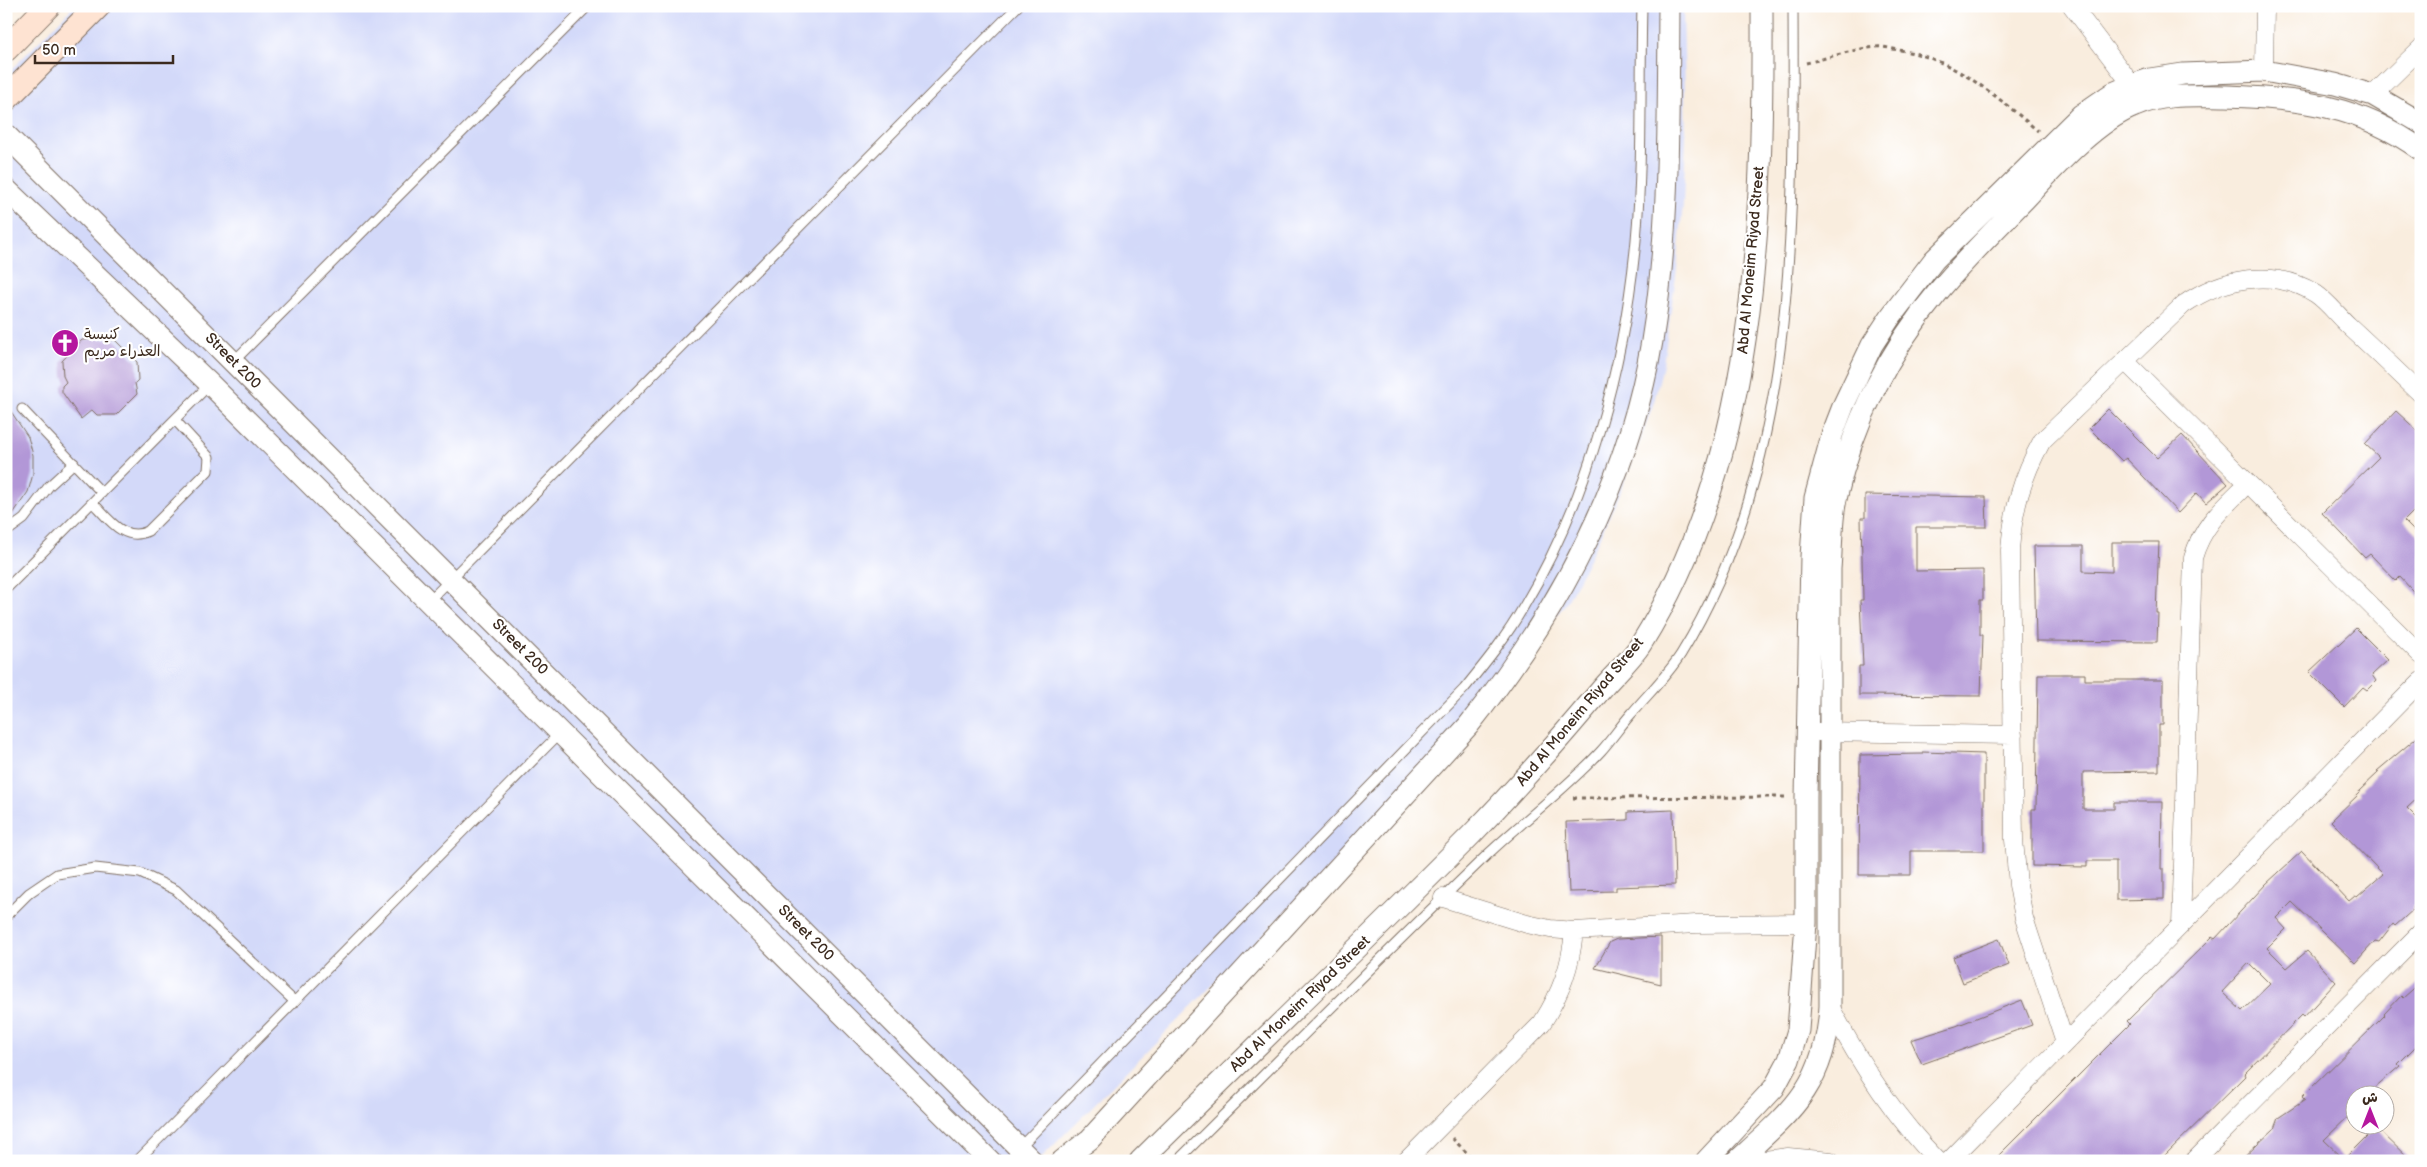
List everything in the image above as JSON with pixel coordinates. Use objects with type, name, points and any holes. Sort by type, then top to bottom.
[{"type":"main road","points":[[6,49],[48,6]]},
{"type":"main road","points":[[6,98],[98,6]]},
{"type":"street","points":[[1062,1161],[1090,1139],[1468,726],[1511,671],[1541,627],[1572,574],[1598,519],[1621,462],[1638,403],[1652,343],[1660,282],[1664,220],[1669,6]]},
{"type":"street","name":"Abd Al Moneim Riyad Street","points":[[1140,1161],[1528,777],[1639,647],[1666,598],[1692,539],[1725,443],[1747,334],[1762,128],[1762,6]]},
{"type":"street","points":[[2072,6],[2132,85]]},
{"type":"street","points":[[2264,71],[2265,6]]},
{"type":"street","points":[[2373,95],[2421,48]]},
{"type":"street","points":[[1713,1158],[1774,1088],[1789,1060],[1800,1015],[1806,923],[1807,731],[1811,557],[1815,498],[1832,435],[1844,404],[1872,345],[1912,287],[1934,260],[2052,144],[2097,103],[2132,85],[2150,79],[2183,74],[2264,71],[2335,84],[2373,95],[2421,122]]},
{"type":"street","points":[[1737,1161],[1782,1120],[1805,1093],[1821,1061],[1829,1025],[1831,553],[1836,501],[1855,437],[1882,376],[1916,320],[1959,268],[2039,184],[2097,128],[2114,116],[2153,99],[2174,95],[2265,98],[2317,104],[2368,120],[2421,150]]},
{"type":"street","name":"Street 200","points":[[6,135],[1026,1154]]},
{"type":"street","points":[[6,189],[210,384],[990,1161]]},
{"type":"street","points":[[2065,1043],[2024,918],[2018,885],[2014,840],[2010,550],[2013,519],[2022,482],[2042,441],[2183,305],[2196,296],[2223,283],[2238,280],[2270,279],[2286,282],[2316,294],[2421,394]]},
{"type":"street","points":[[2125,361],[2421,655]]},
{"type":"street","points":[[2181,924],[2193,558],[2203,531],[2211,520],[2248,483]]},
{"type":"street","points":[[1949,1161],[2421,681]]},
{"type":"street","points":[[1807,731],[2013,735]]},
{"type":"street","points":[[1443,898],[1527,924],[1550,929],[1574,931],[1696,924],[1806,923]]},
{"type":"street","points":[[1406,1161],[1542,1023],[1555,1002],[1565,979],[1572,956],[1574,931]]},
{"type":"street","points":[[2194,1161],[2421,932]]},
{"type":"street","points":[[1830,1006],[1874,1083],[1898,1116],[1938,1161]]},
{"type":"street","points":[[1756,1161],[1788,1157],[1831,1161]]},
{"type":"lane","points":[[234,361],[588,6]]},
{"type":"lane","points":[[428,602],[1018,6]]},
{"type":"lane","points":[[1026,1154],[1464,689],[1505,636],[1539,580],[1583,478],[1609,394],[1622,338],[1636,240],[1642,6]]},
{"type":"lane","points":[[1177,1161],[1443,898],[1601,751],[1680,656],[1716,584],[1748,500],[1770,412],[1784,316],[1792,202],[1793,6]]},
{"type":"lane","points":[[6,589],[210,384]]},
{"type":"lane","points":[[22,409],[102,493]]},
{"type":"lane","points":[[92,503],[126,534],[141,534],[148,531],[204,476],[208,471],[209,457],[175,420]]},
{"type":"lane","points":[[6,532],[24,519],[49,486],[74,463]]},
{"type":"lane","points":[[137,1161],[560,733]]},
{"type":"lane","points":[[6,916],[29,893],[57,874],[95,868],[140,873],[176,890],[294,1001]]},
{"type":"path","points":[[1793,66],[1877,47],[1915,54],[1938,61],[1966,74],[1991,92],[2052,144]]},
{"type":"path","points":[[1550,798],[1806,797]]},
{"type":"path","points":[[1441,1126],[1475,1161]]},
{"type":"shaded area","points":[[74,6],[1683,6],[1686,139],[1683,204],[1677,269],[1663,365],[1654,402],[1632,464],[1598,541],[1567,602],[1470,726],[1038,1161],[6,1161],[6,75]]},
{"type":"building","points":[[82,340],[115,340],[137,362],[138,380],[135,383],[137,394],[116,415],[97,415],[92,410],[81,419],[62,392],[62,386],[66,382],[63,376],[62,361]]},
{"type":"building","points":[[6,404],[28,437],[33,455],[33,474],[28,492],[6,524]]},
{"type":"building","points":[[2108,409],[2157,458],[2182,435],[2228,484],[2206,503],[2197,493],[2178,513],[2126,458],[2122,461],[2089,428]]},
{"type":"building","points":[[2396,411],[2421,434],[2421,504],[2404,521],[2421,538],[2421,600],[2400,577],[2396,581],[2370,554],[2365,558],[2322,513],[2379,457],[2365,444]]},
{"type":"building","points":[[1865,495],[1986,497],[1987,527],[1916,527],[1916,571],[1983,570],[1983,600],[1980,600],[1980,635],[1983,635],[1981,696],[1859,695],[1859,666],[1863,666],[1860,600],[1863,600],[1861,518],[1865,518]]},
{"type":"building","points":[[2112,542],[2159,542],[2156,613],[2158,613],[2157,642],[2036,641],[2034,546],[2083,546],[2083,571],[2112,572]]},
{"type":"building","points":[[2356,628],[2388,660],[2372,675],[2376,681],[2367,690],[2363,687],[2344,707],[2309,672]]},
{"type":"building","points":[[2038,674],[2085,674],[2085,680],[2163,680],[2163,725],[2159,725],[2159,771],[2083,772],[2083,809],[2114,809],[2114,802],[2162,802],[2161,869],[2164,869],[2164,899],[2116,900],[2116,861],[2087,861],[2087,867],[2032,866],[2032,809],[2036,809]]},
{"type":"building","points":[[2421,734],[2421,795],[2407,808],[2421,822],[2421,900],[2412,908],[2414,909],[2395,926],[2393,924],[2379,942],[2375,941],[2355,963],[2292,902],[2276,918],[2286,929],[2267,948],[2287,968],[2307,951],[2336,982],[2304,1017],[2302,1015],[2244,1074],[2245,1076],[2159,1161],[1993,1161],[2130,1024],[2127,1021],[2212,937],[2215,939],[2266,884],[2302,851],[2349,901],[2355,896],[2357,897],[2383,874],[2331,821],[2360,793],[2359,791],[2379,772],[2377,771]],"holes":[[[2249,963],[2270,984],[2242,1011],[2222,992]]]},
{"type":"building","points":[[1922,752],[1984,754],[1984,851],[1911,851],[1911,875],[1859,875],[1860,755],[1922,754]]},
{"type":"building","points":[[1673,810],[1675,885],[1616,887],[1616,891],[1569,892],[1566,822],[1628,820],[1628,812]]},
{"type":"building","points":[[1661,937],[1661,984],[1595,968],[1610,942],[1617,939]]},
{"type":"building","points":[[1999,939],[2009,965],[1963,983],[1953,957]]},
{"type":"building","points":[[2421,982],[2421,1041],[2398,1064],[2400,1066],[2379,1084],[2344,1084],[2344,1121],[2324,1140],[2344,1159],[2369,1134],[2383,1134],[2411,1161],[2240,1161],[2274,1129],[2278,1118],[2305,1100],[2302,1097],[2385,1015],[2401,996],[2403,998]]},
{"type":"building","points":[[2022,1000],[2032,1025],[1922,1064],[1911,1040],[1956,1026]]},
{"type":"place","name":"كنيسة العذراء مريم","points":[[65,343]]}]
